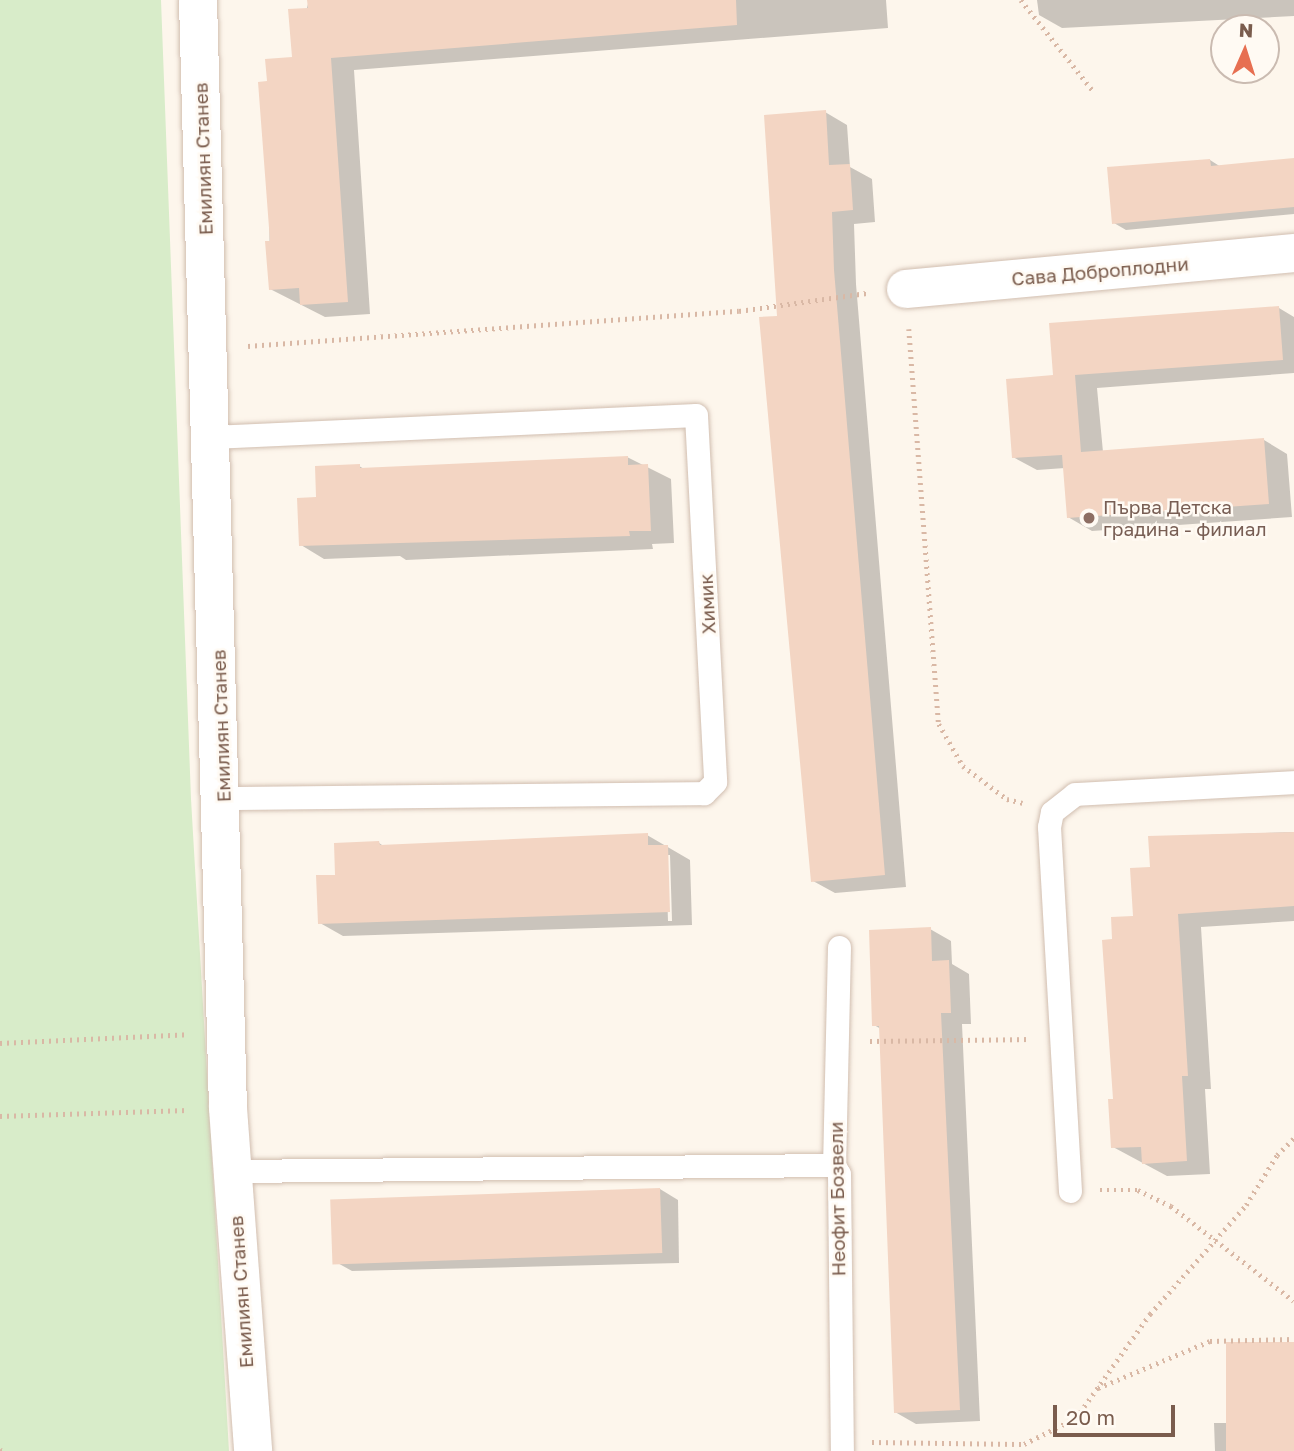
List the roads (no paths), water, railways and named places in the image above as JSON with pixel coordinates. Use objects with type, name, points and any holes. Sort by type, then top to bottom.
[{"type":"street","name":"Емилиян Станев","points":[[198,0],[223,798],[228,1108],[253,1451]]},
{"type":"street","name":"Сава Доброплодни","points":[[906,289],[1294,253]]},
{"type":"lane","name":"Химик","points":[[212,437],[696,415],[715,782],[704,793],[223,798]]},
{"type":"lane","points":[[1070,1191],[1052,812],[1075,794],[1294,782]]},
{"type":"lane","name":"Неофит Бозвели","points":[[839,947],[834,1165],[839,1174],[840,1446]]},
{"type":"lane","points":[[232,1171],[834,1165]]},
{"type":"place","name":"Първа Детска градина - филиал","points":[[1089,518]]}]
